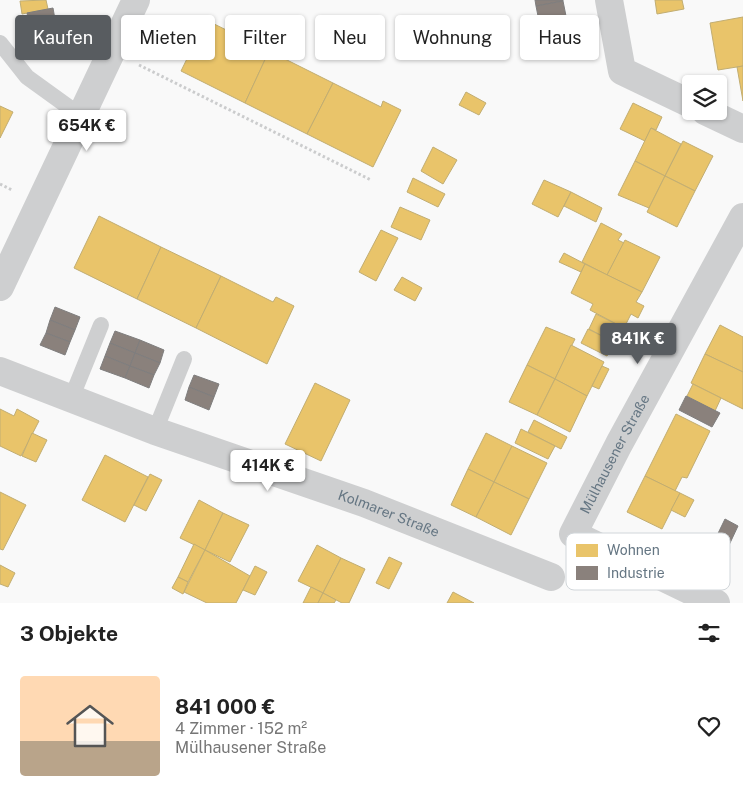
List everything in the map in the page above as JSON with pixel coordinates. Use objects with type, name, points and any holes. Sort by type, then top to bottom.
[{"type":"street","points":[[0,287],[136,0]]},
{"type":"street","points":[[609,0],[622,71],[682,100]]},
{"type":"street","points":[[724,120],[743,129]]},
{"type":"street","name":"Mülhausener Straße","points":[[574,533],[743,217]]},
{"type":"street","name":"Kolmarer Straße","points":[[0,371],[155,431],[364,503],[551,577]]},
{"type":"street","name":"Mülhausener Straße","points":[[689,590],[716,603]]},
{"type":"lane","points":[[0,43],[28,77],[81,116]]},
{"type":"lane","points":[[71,400],[101,325]]},
{"type":"lane","points":[[155,431],[184,359]]},
{"type":"path","points":[[112,51],[371,180]]},
{"type":"building: Wohnen","points":[[46,0],[48,9],[22,14],[20,1]]},
{"type":"building: Wohnen","points":[[655,0],[682,0],[684,9],[657,14]]},
{"type":"building: Wohnen","points":[[743,17],[743,66],[718,70],[710,23]]},
{"type":"building: Wohnen","points":[[215,24],[225,29],[225,60],[265,60],[245,103],[181,71],[186,60],[215,60]]},
{"type":"building: Wohnen","points":[[265,60],[287,60],[333,83],[307,134],[245,103]]},
{"type":"building: Wohnen","points":[[743,66],[743,101],[737,67]]},
{"type":"building: Wohnen","points":[[333,83],[381,107],[383,101],[401,110],[373,167],[307,134]]},
{"type":"building: Wohnen","points":[[466,92],[486,103],[479,115],[459,105]]},
{"type":"building: Wohnen","points":[[633,103],[662,117],[656,130],[651,128],[645,141],[620,129]]},
{"type":"building: Wohnen","points":[[0,106],[13,112],[0,138]]},
{"type":"building: Wohnen","points":[[651,128],[681,144],[665,176],[635,161]]},
{"type":"building: Wohnen","points":[[683,141],[713,156],[695,191],[665,176]]},
{"type":"building: Wohnen","points":[[433,147],[457,160],[443,184],[421,171]]},
{"type":"building: Wohnen","points":[[635,161],[665,176],[649,208],[618,195]]},
{"type":"building: Wohnen","points":[[665,176],[695,191],[677,227],[647,212]]},
{"type":"building: Wohnen","points":[[413,178],[445,194],[438,207],[407,192]]},
{"type":"building: Wohnen","points":[[544,180],[571,192],[558,217],[532,204]]},
{"type":"building: Wohnen","points":[[571,192],[602,208],[596,222],[564,206]]},
{"type":"building: Wohnen","points":[[400,207],[430,220],[421,240],[391,227]]},
{"type":"building: Wohnen","points":[[99,216],[161,247],[137,299],[74,268]]},
{"type":"building: Wohnen","points":[[601,223],[622,234],[618,240],[624,243],[607,275],[582,262]]},
{"type":"building: Wohnen","points":[[381,230],[398,238],[376,281],[359,272]]},
{"type":"building: Wohnen","points":[[625,240],[660,257],[642,292],[607,275]]},
{"type":"building: Wohnen","points":[[161,247],[221,276],[196,328],[137,299]]},
{"type":"building: Wohnen","points":[[564,253],[585,264],[581,272],[559,262]]},
{"type":"building: Wohnen","points":[[585,264],[642,292],[636,302],[644,306],[638,318],[631,314],[624,328],[590,310],[593,304],[571,293]]},
{"type":"building: Wohnen","points":[[221,276],[273,302],[276,297],[294,306],[267,364],[196,328]]},
{"type":"building: Wohnen","points":[[402,277],[422,288],[415,301],[394,290]]},
{"type":"building: Wohnen","points":[[596,314],[622,327],[614,342],[589,329]]},
{"type":"building: Wohnen","points":[[720,325],[743,337],[743,372],[705,354]]},
{"type":"building: Wohnen","points":[[546,327],[575,339],[555,379],[527,365]]},
{"type":"building: Wohnen","points":[[588,329],[614,342],[607,356],[581,343]]},
{"type":"building: Wohnen","points":[[571,345],[604,362],[587,396],[555,379]]},
{"type":"building: Wohnen","points":[[705,354],[743,372],[743,409],[691,383]]},
{"type":"building: Wohnen","points":[[527,365],[555,379],[537,415],[509,402]]},
{"type":"building: Wohnen","points":[[602,366],[609,369],[599,389],[592,386]]},
{"type":"building: Wohnen","points":[[555,379],[587,396],[570,432],[537,415]]},
{"type":"building: Wohnen","points":[[315,383],[350,400],[321,461],[285,444]]},
{"type":"building: Wohnen","points":[[693,384],[721,398],[715,411],[687,396]]},
{"type":"building: Wohnen","points":[[0,409],[14,416],[17,409],[39,421],[21,456],[0,446]]},
{"type":"building: Wohnen","points":[[676,414],[710,431],[687,478],[682,477],[675,491],[645,476]]},
{"type":"building: Wohnen","points":[[534,420],[567,437],[561,449],[528,432]]},
{"type":"building: Wohnen","points":[[521,429],[555,446],[548,459],[515,443]]},
{"type":"building: Wohnen","points":[[32,433],[47,440],[36,462],[22,456]]},
{"type":"building: Wohnen","points":[[486,433],[512,446],[494,482],[468,469]]},
{"type":"building: Wohnen","points":[[512,446],[547,463],[529,499],[494,482]]},
{"type":"building: Wohnen","points":[[105,455],[148,477],[125,522],[82,500]]},
{"type":"building: Wohnen","points":[[468,469],[494,482],[476,517],[451,505]]},
{"type":"building: Wohnen","points":[[150,474],[162,480],[146,511],[134,505]]},
{"type":"building: Wohnen","points":[[645,476],[680,493],[662,529],[627,512]]},
{"type":"building: Wohnen","points":[[494,482],[529,499],[511,535],[476,517]]},
{"type":"building: Wohnen","points":[[0,492],[26,505],[3,550],[0,549]]},
{"type":"building: Wohnen","points":[[680,493],[694,500],[685,517],[671,510]]},
{"type":"building: Wohnen","points":[[199,500],[223,513],[205,550],[180,538]]},
{"type":"building: Wohnen","points":[[223,513],[249,525],[230,562],[205,550]]},
{"type":"building: Wohnen","points":[[194,544],[205,550],[188,582],[178,577]]},
{"type":"building: Wohnen","points":[[317,545],[341,558],[323,593],[298,581]]},
{"type":"building: Wohnen","points":[[205,550],[250,576],[236,603],[207,603],[184,592]]},
{"type":"building: Wohnen","points":[[389,557],[402,563],[389,589],[376,583]]},
{"type":"building: Wohnen","points":[[341,558],[365,569],[349,603],[342,603],[323,593]]},
{"type":"building: Wohnen","points":[[0,565],[15,573],[8,587],[0,584]]},
{"type":"building: Wohnen","points":[[255,566],[267,572],[255,595],[243,590]]},
{"type":"building: Wohnen","points":[[178,577],[188,582],[183,594],[172,588]]},
{"type":"building: Wohnen","points":[[311,587],[323,593],[318,603],[303,603]]},
{"type":"building: Wohnen","points":[[453,592],[474,603],[447,603]]},
{"type":"building: Wohnen","points":[[323,593],[336,600],[334,603],[318,603]]},
{"type":"building: Industrie","points":[[535,0],[563,0],[563,1],[536,6]]},
{"type":"building: Industrie","points":[[563,1],[566,15],[538,15],[536,6]]},
{"type":"building: Industrie","points":[[53,8],[54,15],[27,15],[27,13]]},
{"type":"building: Industrie","points":[[55,307],[80,317],[75,330],[50,320]]},
{"type":"building: Industrie","points":[[50,320],[75,330],[70,342],[46,333]]},
{"type":"building: Industrie","points":[[115,331],[140,340],[135,353],[110,343]]},
{"type":"building: Industrie","points":[[46,333],[70,342],[65,355],[40,345]]},
{"type":"building: Industrie","points":[[140,340],[164,350],[160,363],[135,353]]},
{"type":"building: Industrie","points":[[110,343],[135,353],[130,366],[105,356]]},
{"type":"building: Industrie","points":[[135,353],[160,363],[154,375],[130,366]]},
{"type":"building: Industrie","points":[[105,356],[130,366],[125,378],[100,369]]},
{"type":"building: Industrie","points":[[130,366],[154,375],[149,388],[125,378]]},
{"type":"building: Industrie","points":[[194,375],[219,384],[214,397],[189,387]]},
{"type":"building: Industrie","points":[[189,387],[214,397],[209,410],[185,400]]},
{"type":"building: Industrie","points":[[686,396],[720,413],[712,427],[679,410]]},
{"type":"building: Industrie","points":[[725,519],[738,526],[730,543],[730,533],[718,533]]}]
